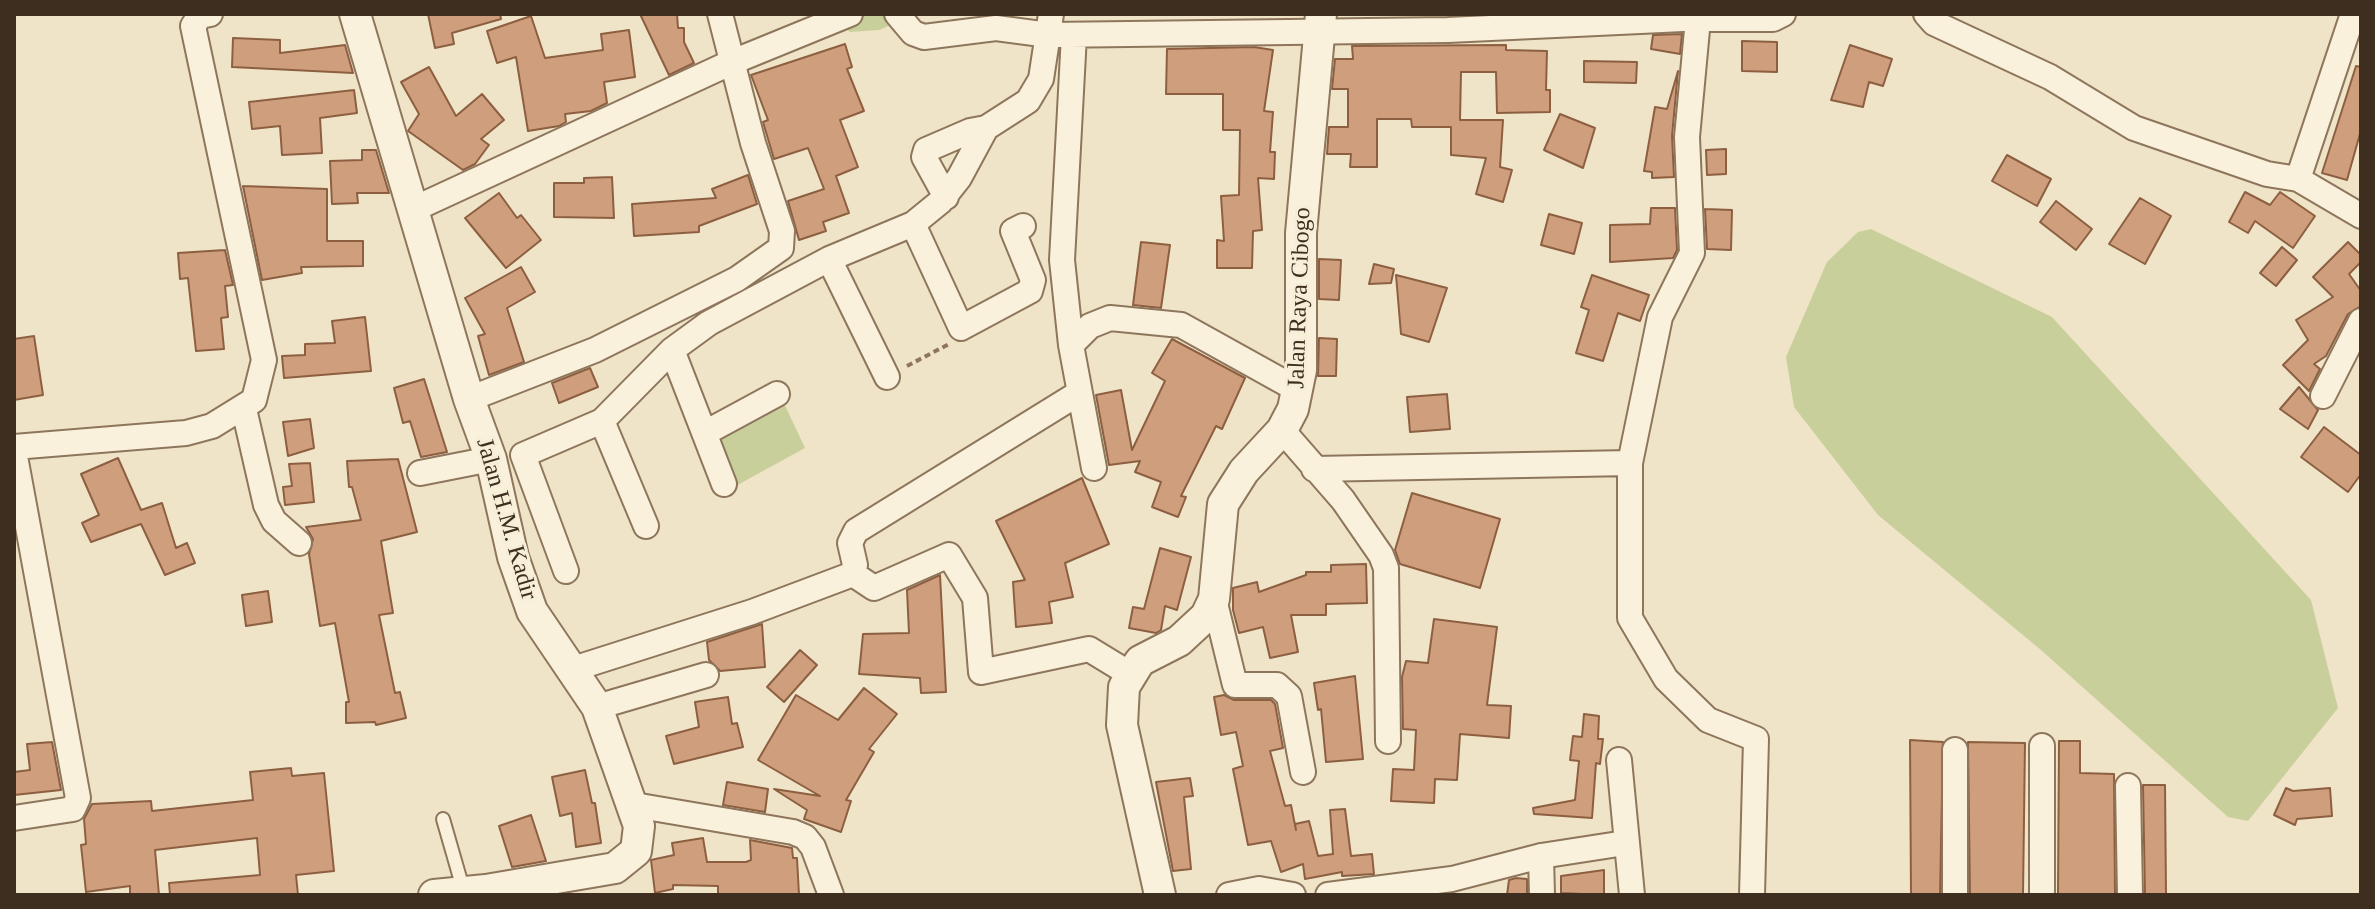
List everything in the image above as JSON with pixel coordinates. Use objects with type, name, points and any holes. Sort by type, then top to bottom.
[{"type":"street","points":[[14,818],[73,809],[78,798],[14,449],[186,433],[212,426],[254,400],[264,360],[193,26],[200,16],[210,14]]},
{"type":"street","name":"Jalan H.M. Kadir","points":[[355,14],[469,399],[491,459],[513,557],[532,611],[597,707],[639,826],[636,851],[615,868],[464,894],[434,895]]},
{"type":"street","points":[[469,399],[595,350],[737,279],[781,248],[782,231],[730,63],[720,14]]},
{"type":"street","points":[[414,209],[730,63],[850,14]]},
{"type":"street","points":[[897,14],[918,37],[1050,25],[1074,35],[1320,23],[1773,19],[1783,14]]},
{"type":"street","points":[[1926,14],[1934,23],[2050,77],[2134,128],[2267,174],[2298,179],[2361,216]]},
{"type":"street","points":[[1698,19],[1687,137],[1692,253],[1660,317],[1630,463],[1630,618],[1666,679],[1708,720],[1756,739],[1752,895]]},
{"type":"street","points":[[2298,179],[2355,22]]},
{"type":"street","name":"Jalan Raya Cibogo","points":[[1130,674],[1140,661],[1194,630],[1214,599],[1223,504],[1244,471],[1282,430],[1298,390],[1301,233],[1320,23]]},
{"type":"street","points":[[946,197],[924,157],[926,150],[970,131],[986,128],[1028,101],[1041,79],[1050,25]]},
{"type":"street","points":[[1074,35],[1062,260],[1071,345],[1094,468]]},
{"type":"street","points":[[566,571],[523,455],[602,421],[672,350],[748,300],[829,259],[913,224],[946,197],[986,128]]},
{"type":"street","points":[[913,224],[961,328],[1030,291],[1033,280],[1013,231],[1023,226]]},
{"type":"street","points":[[829,259],[887,377]]},
{"type":"street","points":[[1071,345],[1090,326],[1110,318],[1181,325],[1298,390]]},
{"type":"street","points":[[2323,396],[2361,321]]},
{"type":"street","points":[[672,350],[724,484]]},
{"type":"street","points":[[853,574],[850,543],[856,531],[1079,393]]},
{"type":"street","points":[[705,433],[777,394]]},
{"type":"street","points":[[244,409],[266,505],[274,521],[299,543]]},
{"type":"street","points":[[602,421],[646,526]]},
{"type":"street","points":[[1282,430],[1343,500],[1381,555],[1386,568],[1388,741]]},
{"type":"street","points":[[420,473],[491,459]]},
{"type":"street","points":[[1314,469],[1630,463]]},
{"type":"street","points":[[853,574],[874,588],[949,555],[975,598],[981,672],[1089,649],[1130,674],[1121,705],[1122,725],[1160,895]]},
{"type":"street","points":[[573,669],[752,612],[853,574]]},
{"type":"street","points":[[1214,599],[1235,685],[1277,685],[1289,696],[1303,772]]},
{"type":"street","points":[[597,707],[706,675]]},
{"type":"street","points":[[2042,746],[2042,895]]},
{"type":"street","points":[[1955,750],[1955,895]]},
{"type":"street","points":[[1619,760],[1632,895]]},
{"type":"street","points":[[2128,786],[2130,895]]},
{"type":"street","points":[[634,805],[793,832],[805,837],[813,847],[831,895]]},
{"type":"street","points":[[1328,895],[1452,887],[1541,856],[1625,843]]},
{"type":"street","points":[[1541,856],[1542,895]]},
{"type":"street","points":[[1229,895],[1259,889],[1287,894]]},
{"type":"lane","points":[[443,819],[464,894]]},
{"type":"path","points":[[887,377],[957,339],[961,328]]},
{"type":"green space","points":[[847,14],[917,14],[879,30],[850,32],[842,25]]},
{"type":"green space","points":[[1871,229],[2052,317],[2311,600],[2338,708],[2248,821],[2228,817],[2041,650],[1878,515],[1794,407],[1786,357],[1827,262],[1858,232]]},
{"type":"green space","points":[[782,399],[805,448],[732,488],[714,437]]},
{"type":"building","points":[[428,14],[500,14],[501,19],[452,33],[454,44],[435,48]]},
{"type":"building","points":[[640,14],[677,14],[678,28],[684,28],[684,42],[694,63],[669,75]]},
{"type":"building","points":[[531,16],[545,58],[603,50],[601,34],[629,30],[635,77],[604,82],[607,103],[591,111],[565,114],[566,122],[559,126],[528,131],[516,57],[497,63],[487,31]]},
{"type":"building","points":[[1682,34],[1680,54],[1651,49],[1653,35]]},
{"type":"building","points":[[233,38],[280,40],[280,53],[345,45],[353,73],[232,67]]},
{"type":"building","points":[[1742,41],[1777,42],[1777,72],[1742,71]]},
{"type":"building","points":[[845,44],[852,67],[847,69],[864,111],[840,120],[858,167],[836,176],[849,213],[823,222],[826,231],[799,240],[788,201],[824,189],[808,148],[774,159],[763,122],[768,120],[751,75]]},
{"type":"building","points":[[1506,45],[1506,50],[1547,51],[1546,90],[1550,90],[1550,112],[1497,113],[1496,72],[1461,72],[1460,120],[1503,120],[1500,167],[1512,170],[1503,202],[1476,194],[1486,158],[1451,155],[1451,127],[1412,127],[1411,119],[1377,119],[1377,167],[1350,167],[1351,154],[1327,154],[1329,127],[1348,127],[1348,89],[1332,89],[1335,59],[1353,59],[1352,46]]},
{"type":"building","points":[[1850,45],[1892,59],[1883,86],[1869,82],[1863,107],[1831,100]]},
{"type":"building","points":[[1254,47],[1273,50],[1264,111],[1273,112],[1270,152],[1275,152],[1274,179],[1258,178],[1262,230],[1253,231],[1252,268],[1217,268],[1217,240],[1224,241],[1221,196],[1239,195],[1240,130],[1223,130],[1223,94],[1166,94],[1167,49]]},
{"type":"building","points":[[1584,61],[1637,62],[1636,83],[1584,82]]},
{"type":"building","points":[[2356,66],[2361,67],[2361,130],[2347,180],[2322,173]]},
{"type":"building","points":[[429,67],[456,116],[482,94],[504,120],[481,139],[489,145],[475,164],[463,170],[408,131],[419,114],[401,82]]},
{"type":"building","points":[[1678,71],[1672,136],[1674,177],[1652,178],[1652,172],[1644,171],[1655,107],[1667,109]]},
{"type":"building","points":[[354,90],[357,113],[320,118],[322,153],[282,155],[280,126],[252,129],[249,102]]},
{"type":"building","points":[[1560,114],[1595,128],[1583,168],[1544,150]]},
{"type":"building","points":[[1726,149],[1726,174],[1707,175],[1706,150]]},
{"type":"building","points":[[362,150],[376,150],[389,193],[357,193],[358,203],[332,204],[330,161],[362,160]]},
{"type":"building","points":[[2007,155],[2051,179],[2037,206],[1992,181]]},
{"type":"building","points":[[748,175],[757,204],[699,226],[699,232],[634,236],[632,204],[716,198],[712,189]]},
{"type":"building","points":[[612,177],[614,218],[554,217],[554,183],[584,183],[584,178]]},
{"type":"building","points":[[243,186],[327,189],[327,241],[363,241],[363,266],[301,267],[302,273],[262,280]]},
{"type":"building","points":[[2245,192],[2270,205],[2280,192],[2315,216],[2293,248],[2255,221],[2248,233],[2229,222]]},
{"type":"building","points":[[499,193],[517,218],[521,215],[541,240],[506,268],[465,218]]},
{"type":"building","points":[[2140,198],[2171,216],[2145,264],[2109,244]]},
{"type":"building","points":[[2056,201],[2092,229],[2076,250],[2040,222]]},
{"type":"building","points":[[1651,208],[1675,208],[1677,250],[1673,258],[1610,262],[1610,225],[1650,224]]},
{"type":"building","points":[[1705,209],[1732,210],[1731,250],[1707,249]]},
{"type":"building","points":[[1549,214],[1582,223],[1574,254],[1541,245]]},
{"type":"building","points":[[1141,242],[1170,245],[1161,308],[1133,305]]},
{"type":"building","points":[[2348,242],[2361,255],[2361,262],[2349,274],[2361,291],[2361,306],[2348,314],[2326,356],[2314,364],[2320,369],[2309,391],[2283,365],[2308,340],[2296,320],[2333,297],[2313,277]]},
{"type":"building","points":[[2282,247],[2297,260],[2276,286],[2260,273]]},
{"type":"building","points":[[225,250],[233,285],[225,286],[228,317],[221,318],[224,349],[196,351],[188,278],[180,279],[178,253]]},
{"type":"building","points":[[1319,259],[1341,260],[1339,300],[1319,299]]},
{"type":"building","points":[[1374,264],[1394,269],[1391,283],[1369,284]]},
{"type":"building","points":[[521,267],[535,292],[507,308],[524,362],[489,375],[478,336],[485,334],[465,298]]},
{"type":"building","points":[[1396,275],[1447,288],[1429,342],[1401,334]]},
{"type":"building","points":[[1592,275],[1649,295],[1640,321],[1618,313],[1603,361],[1576,353],[1589,310],[1581,307]]},
{"type":"building","points":[[365,317],[371,371],[284,378],[282,356],[305,355],[305,344],[335,343],[332,321]]},
{"type":"building","points":[[34,336],[43,395],[14,400],[14,339]]},
{"type":"building","points":[[1319,338],[1337,339],[1336,376],[1318,376]]},
{"type":"building","points":[[1172,339],[1245,378],[1222,429],[1216,426],[1181,496],[1186,497],[1178,517],[1152,507],[1161,482],[1135,472],[1140,461],[1109,465],[1096,395],[1121,390],[1132,450],[1165,381],[1152,373]]},
{"type":"building","points":[[590,368],[598,387],[559,403],[552,383]]},
{"type":"building","points":[[424,379],[447,452],[421,457],[410,421],[403,423],[394,388]]},
{"type":"building","points":[[2299,387],[2318,410],[2308,429],[2280,409]]},
{"type":"building","points":[[1447,394],[1450,429],[1410,432],[1407,397]]},
{"type":"building","points":[[310,419],[314,448],[288,456],[283,422]]},
{"type":"building","points":[[2324,427],[2361,455],[2361,474],[2348,492],[2301,457]]},
{"type":"building","points":[[118,458],[141,510],[162,503],[176,548],[187,543],[195,563],[165,575],[141,524],[91,542],[82,523],[99,515],[81,474]]},
{"type":"building","points":[[398,459],[417,532],[381,541],[393,613],[379,615],[395,693],[400,692],[406,718],[376,725],[375,722],[346,723],[346,702],[349,702],[335,623],[320,626],[309,554],[313,539],[306,527],[361,520],[352,487],[349,487],[347,461]]},
{"type":"building","points":[[310,463],[314,502],[285,505],[283,487],[292,486],[289,464]]},
{"type":"building","points":[[1082,478],[1109,544],[1065,563],[1073,597],[1049,602],[1052,623],[1016,627],[1013,582],[1025,580],[996,521]]},
{"type":"building","points":[[1412,493],[1500,519],[1480,588],[1400,564],[1395,550]]},
{"type":"building","points":[[1160,548],[1191,557],[1177,610],[1165,606],[1161,630],[1156,633],[1129,628],[1133,607],[1144,609]]},
{"type":"building","points":[[1366,564],[1367,603],[1326,604],[1326,615],[1291,615],[1298,652],[1270,658],[1263,627],[1239,633],[1233,610],[1233,588],[1257,582],[1259,592],[1306,575],[1306,572],[1331,572],[1331,565]]},
{"type":"building","points":[[940,575],[946,692],[921,693],[920,678],[859,674],[863,634],[909,633],[907,590]]},
{"type":"building","points":[[268,591],[272,622],[246,626],[242,595]]},
{"type":"building","points":[[1434,619],[1497,627],[1487,705],[1511,706],[1509,738],[1460,734],[1457,780],[1435,779],[1434,803],[1391,801],[1393,769],[1414,770],[1416,730],[1403,729],[1402,677],[1406,661],[1428,663]]},
{"type":"building","points":[[762,624],[765,667],[720,671],[709,660],[707,642]]},
{"type":"building","points":[[800,650],[817,665],[784,702],[767,687]]},
{"type":"building","points":[[1355,676],[1363,759],[1326,762],[1321,709],[1318,710],[1314,683]]},
{"type":"building","points":[[864,688],[897,714],[869,749],[874,752],[846,800],[851,801],[841,832],[804,819],[807,810],[774,789],[820,796],[758,760],[796,695],[838,720]]},
{"type":"building","points":[[1224,695],[1234,700],[1271,700],[1275,704],[1283,748],[1270,751],[1285,806],[1291,805],[1296,830],[1295,824],[1309,821],[1318,856],[1333,854],[1330,810],[1345,809],[1351,856],[1372,854],[1374,874],[1342,876],[1342,872],[1305,879],[1303,864],[1281,872],[1271,841],[1248,845],[1233,769],[1243,766],[1236,732],[1221,735],[1214,697]]},
{"type":"building","points":[[728,697],[732,724],[737,723],[743,747],[674,764],[666,736],[699,727],[695,702]]},
{"type":"building","points":[[1584,714],[1599,716],[1598,739],[1603,739],[1600,764],[1596,763],[1592,818],[1534,814],[1533,808],[1575,800],[1579,761],[1570,760],[1573,736],[1582,737]]},
{"type":"building","points":[[1910,740],[1943,742],[1940,895],[1911,895]]},
{"type":"building","points":[[2059,741],[2080,741],[2080,773],[2114,774],[2115,895],[2058,895]]},
{"type":"building","points":[[52,742],[61,790],[14,795],[14,772],[30,770],[27,744]]},
{"type":"building","points":[[1968,742],[2025,743],[2023,895],[1970,895]]},
{"type":"building","points":[[291,768],[292,776],[324,773],[334,871],[296,875],[298,895],[170,895],[169,883],[260,875],[257,838],[155,850],[159,895],[130,895],[130,886],[86,892],[81,845],[86,844],[84,819],[92,804],[151,801],[152,811],[253,800],[250,772]]},
{"type":"building","points":[[585,770],[592,803],[595,803],[601,843],[576,847],[572,813],[560,816],[552,777]]},
{"type":"building","points":[[1190,778],[1193,796],[1184,797],[1191,869],[1173,871],[1156,782]]},
{"type":"building","points":[[727,782],[768,789],[765,812],[723,805]]},
{"type":"building","points":[[2143,785],[2165,785],[2166,895],[2145,895]]},
{"type":"building","points":[[2286,788],[2293,791],[2330,788],[2332,816],[2297,819],[2295,825],[2274,815]]},
{"type":"building","points":[[531,815],[546,861],[512,867],[499,826]]},
{"type":"building","points":[[703,838],[707,862],[751,860],[750,840],[792,848],[793,858],[797,858],[799,895],[718,895],[718,886],[673,885],[673,889],[655,893],[651,860],[674,855],[672,843]]},
{"type":"building","points":[[1604,870],[1604,895],[1561,893],[1561,876]]},
{"type":"building","points":[[1527,879],[1527,895],[1507,895],[1509,880]]}]
